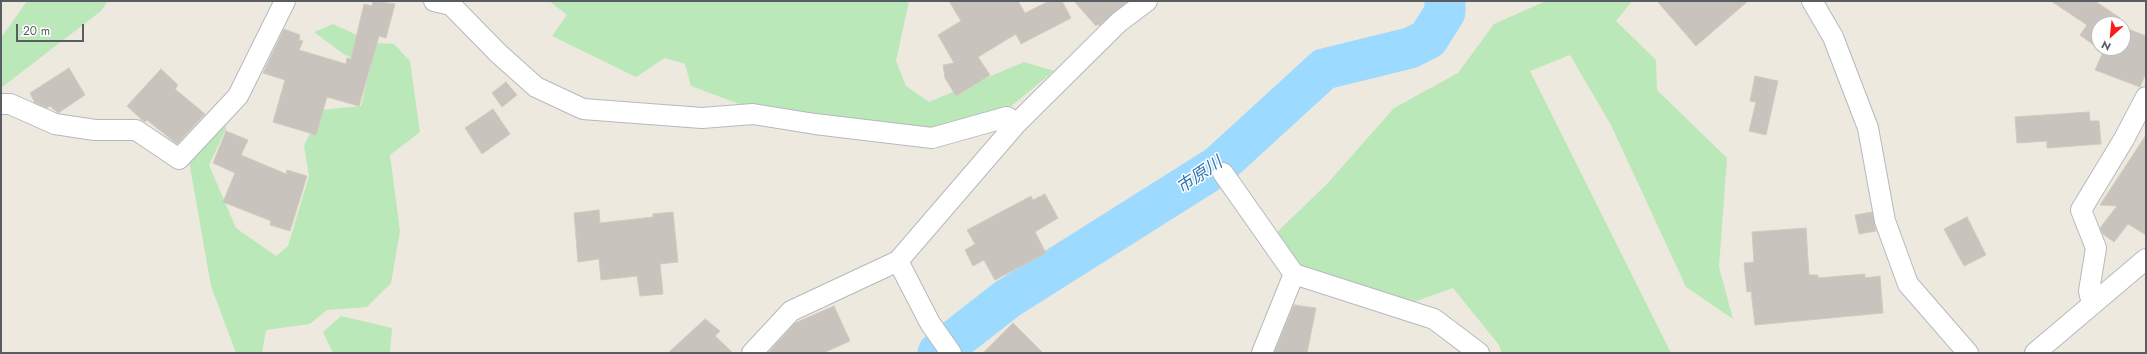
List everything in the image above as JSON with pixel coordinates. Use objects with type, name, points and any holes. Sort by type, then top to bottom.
[{"type":"street","points":[[1,104],[10,104],[55,124],[95,130],[136,130],[179,160],[238,96],[285,1]]},
{"type":"street","points":[[434,1],[451,5],[499,54],[536,87],[583,109],[702,118],[753,114],[815,124],[932,138],[1007,117],[1016,124]]},
{"type":"street","points":[[752,353],[791,310],[898,261],[1016,124],[1119,22],[1147,1]]},
{"type":"street","points":[[1812,1],[1833,37],[1868,128],[1885,221],[1908,284],[1968,353]]},
{"type":"street","points":[[2092,304],[2089,291],[2096,248],[2080,210],[2124,139],[2146,97]]},
{"type":"street","points":[[1224,173],[1294,274],[1434,319],[1479,353]]},
{"type":"street","points":[[2035,353],[2146,259]]},
{"type":"street","points":[[898,261],[930,323],[951,353]]},
{"type":"street","points":[[1262,353],[1294,274]]},
{"type":"green space","points":[[27,1],[108,1],[101,11],[1,88],[1,38]]},
{"type":"green space","points":[[549,1],[909,1],[896,61],[906,86],[929,102],[1024,62],[1054,71],[993,121],[935,128],[837,121],[750,108],[691,86],[685,64],[665,58],[636,77],[552,36],[567,15]]},
{"type":"green space","points":[[1546,1],[1632,1],[1616,21],[1656,60],[1657,90],[1727,158],[1719,267],[1733,319],[1686,287],[1611,125],[1570,55],[1530,71],[1671,353],[1502,353],[1499,345],[1453,288],[1411,303],[1305,272],[1275,234],[1328,183],[1394,108],[1458,73],[1494,24]]},
{"type":"green space","points":[[333,24],[374,43],[394,44],[410,61],[420,132],[390,155],[400,231],[391,283],[367,307],[327,310],[310,324],[266,330],[262,353],[236,353],[211,286],[189,161],[225,122],[226,129],[209,165],[236,228],[276,256],[288,246],[309,176],[304,146],[321,110],[361,106],[371,64],[345,55],[314,32]]},
{"type":"green space","points":[[341,316],[392,328],[390,353],[333,353],[323,332]]},
{"type":"building","points":[[373,1],[395,4],[386,38],[379,36],[359,106],[327,97],[316,135],[273,122],[285,80],[263,73],[284,29],[300,35],[299,40],[303,41],[299,50],[346,64],[347,58],[351,59],[364,4],[372,6]]},
{"type":"building","points":[[949,1],[1018,1],[1025,13],[1049,1],[1062,1],[1071,18],[1021,44],[1016,34],[978,57],[990,75],[956,96],[945,78],[943,65],[954,63],[938,35],[961,21]]},
{"type":"building","points":[[1074,1],[1128,1],[1099,26],[1098,24],[1096,26]]},
{"type":"building","points":[[1657,1],[1748,1],[1696,46]]},
{"type":"building","points":[[2051,1],[2095,1],[2117,16],[2091,16],[2091,43],[2080,35],[2087,25]]},
{"type":"building","points":[[2131,30],[2146,36],[2146,73],[2140,87],[2095,70],[2101,56],[2131,56]]},
{"type":"building","points":[[69,68],[85,95],[58,113],[50,106],[47,108],[35,103],[30,93]]},
{"type":"building","points":[[161,69],[178,85],[175,89],[205,114],[177,144],[147,120],[145,122],[142,120],[127,106]]},
{"type":"building","points":[[1755,76],[1778,81],[1766,135],[1749,131],[1756,102],[1750,101]]},
{"type":"building","points":[[506,82],[517,95],[502,107],[492,93]]},
{"type":"building","points":[[493,109],[510,134],[482,154],[465,128]]},
{"type":"building","points":[[2089,112],[2090,121],[2099,121],[2101,144],[2047,148],[2047,141],[2017,143],[2015,117]]},
{"type":"building","points":[[226,131],[248,140],[241,155],[286,174],[287,170],[307,176],[290,231],[270,225],[271,221],[223,202],[235,173],[213,163]]},
{"type":"building","points":[[2146,135],[2146,235],[2128,224],[2114,242],[2103,234],[2100,228],[2117,206],[2100,205]]},
{"type":"building","points":[[1045,194],[1058,218],[1035,232],[1046,253],[995,280],[984,260],[973,266],[965,250],[975,244],[967,230],[1031,196],[1033,200]]},
{"type":"building","points":[[599,210],[600,223],[653,217],[653,214],[673,212],[678,262],[660,264],[663,294],[640,296],[637,276],[601,280],[599,259],[578,262],[574,213]]},
{"type":"building","points":[[1872,212],[1876,231],[1859,234],[1855,215]]},
{"type":"building","points":[[1967,217],[1986,255],[1964,266],[1944,229]]},
{"type":"building","points":[[1806,228],[1809,275],[1818,275],[1818,278],[1865,274],[1865,278],[1880,276],[1883,313],[1755,325],[1751,291],[1747,292],[1744,263],[1754,262],[1752,232]]},
{"type":"building","points":[[1294,305],[1316,308],[1307,353],[1274,353]]},
{"type":"building","points":[[834,306],[850,341],[823,353],[768,353],[795,323]]},
{"type":"building","points":[[705,319],[720,331],[715,336],[733,353],[668,353]]},
{"type":"building","points":[[1013,323],[1043,353],[983,353]]},
{"type":"waterway","name":"市原川","points":[[938,353],[1007,299],[1218,166],[1324,69],[1410,48],[1428,39],[1445,12],[1445,1]]}]
